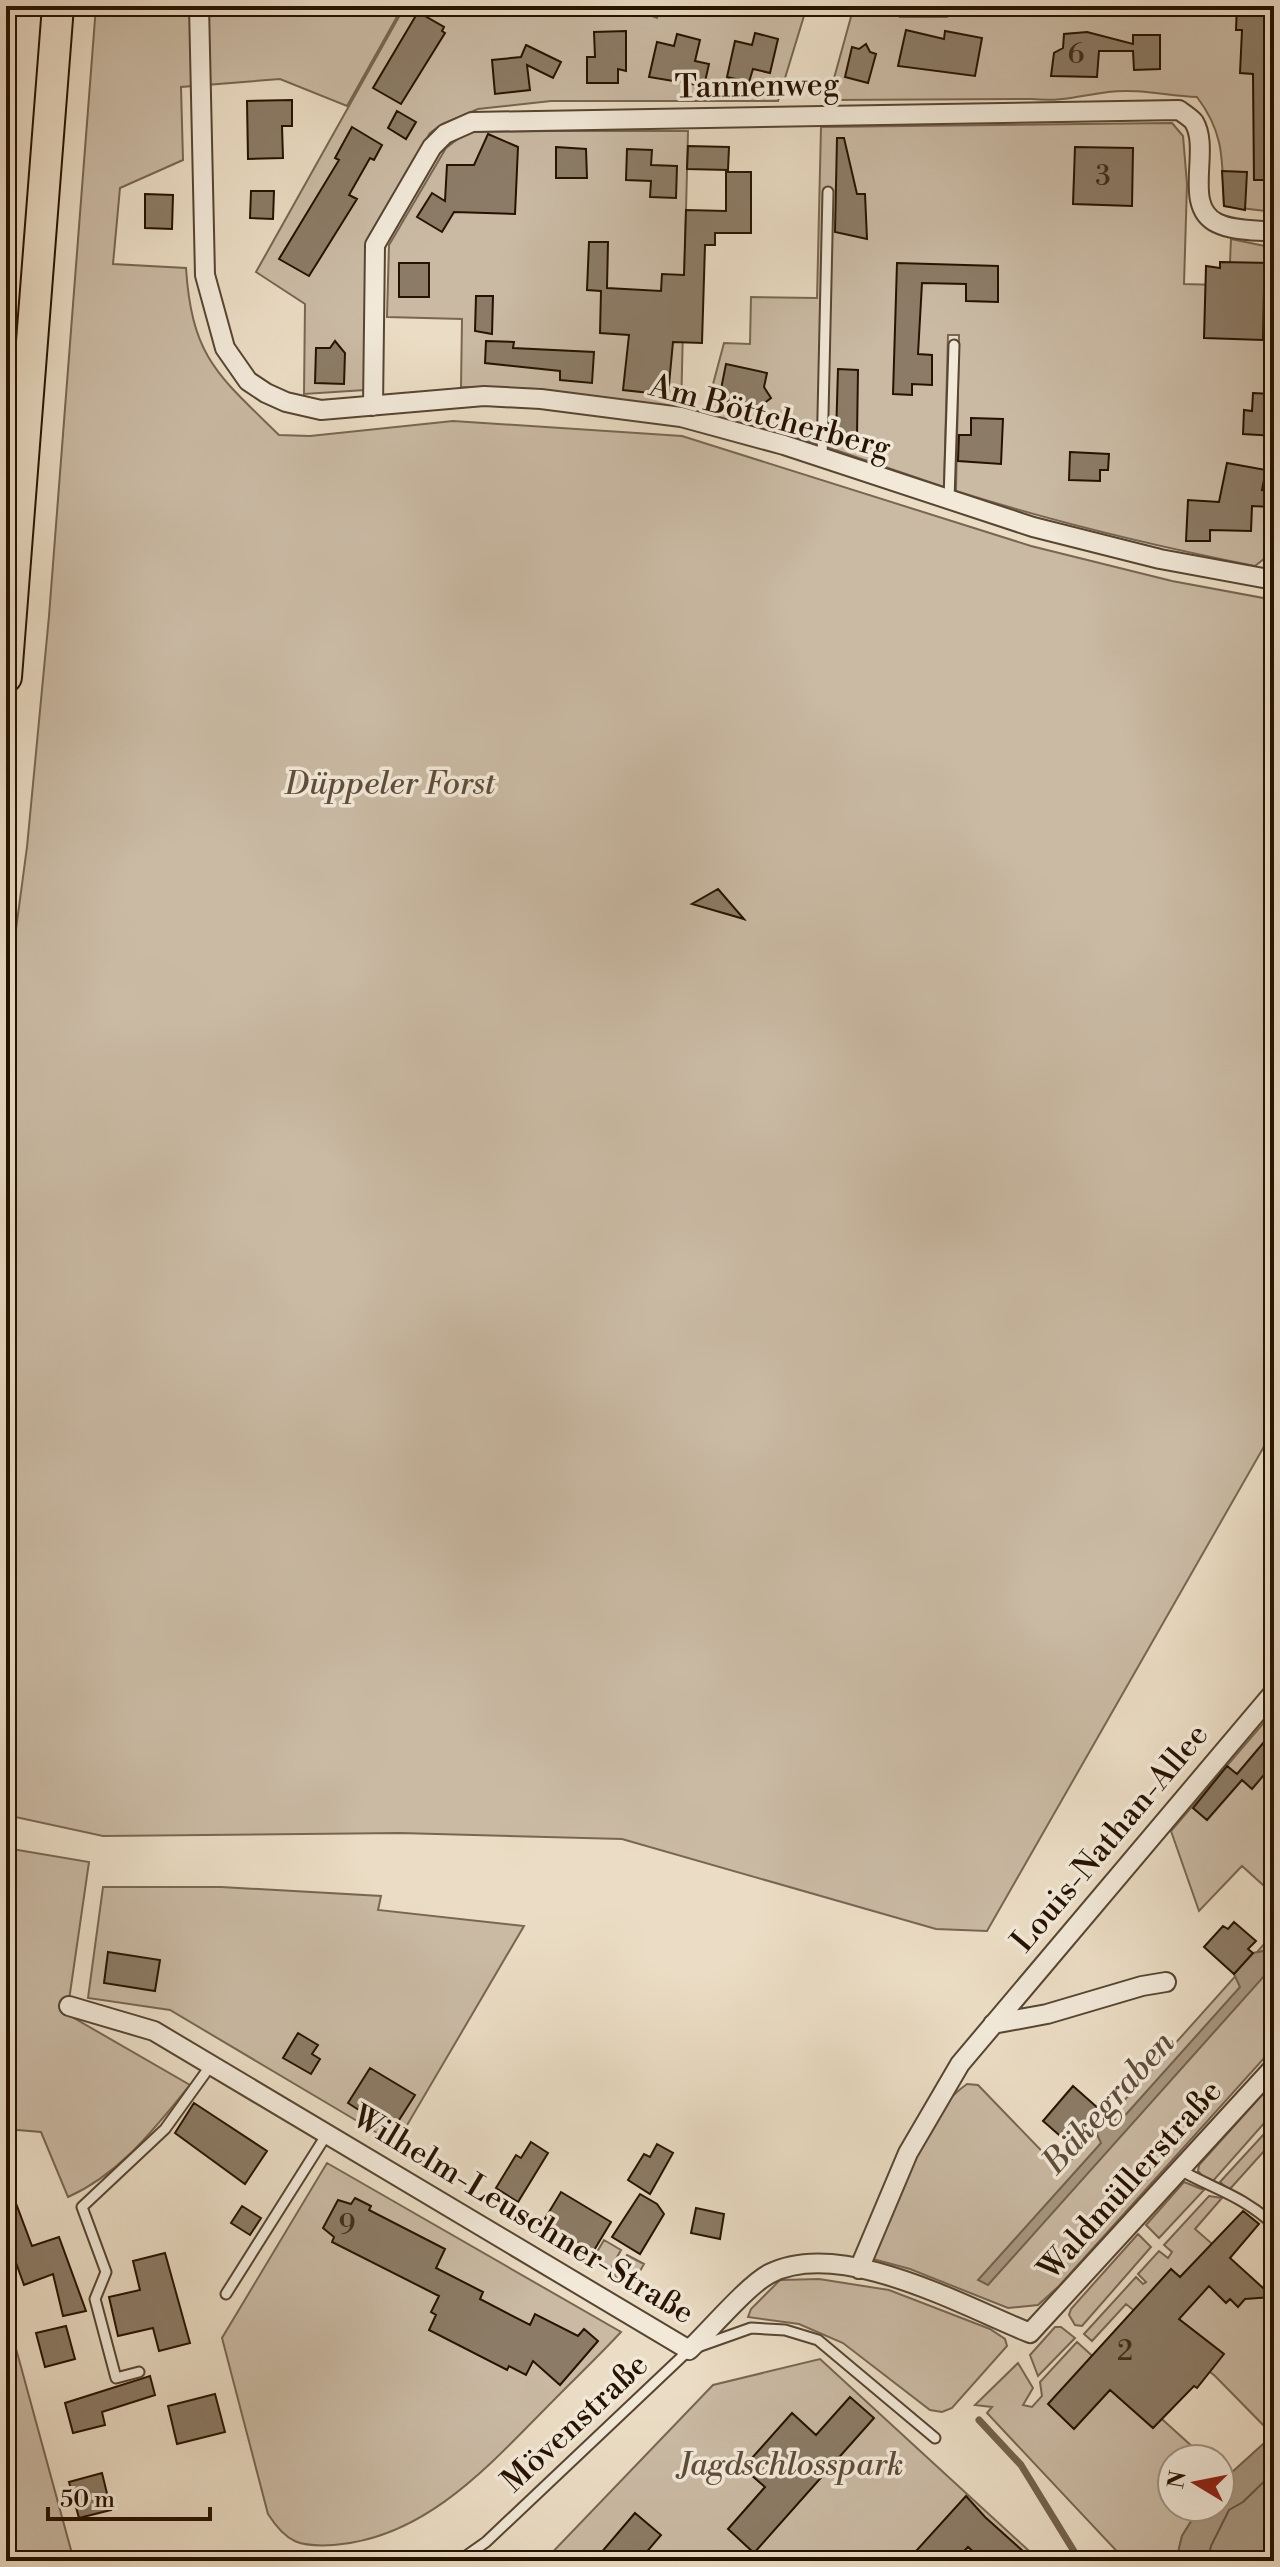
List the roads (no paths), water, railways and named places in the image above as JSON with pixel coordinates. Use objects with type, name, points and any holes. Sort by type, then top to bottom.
[{"type":"main road","points":[[6,677],[55,13]]},
{"type":"street","name":"Am Böttcherberg","points":[[199,6],[205,275],[225,348],[248,381],[286,402],[321,410],[484,396],[541,399],[681,417],[1033,527],[1160,559],[1274,580]]},
{"type":"street","name":"Tannenweg","points":[[373,406],[375,245],[432,147],[445,134],[472,122],[1179,110],[1193,121],[1198,136],[1201,203],[1206,213],[1220,225],[1274,232]]},
{"type":"street","name":"Louis-Nathan-Allee","points":[[859,2269],[888,2194],[925,2122],[960,2064],[1274,1692]]},
{"type":"street","points":[[993,2024],[1047,2014],[1166,1982]]},
{"type":"street","name":"Wilhelm-Leuschner-Straße","points":[[69,2006],[154,2031],[689,2350],[766,2275],[809,2263],[859,2269],[896,2279],[1030,2333]]},
{"type":"street","name":"Waldmüllerstraße","points":[[1030,2333],[1274,2067]]},
{"type":"lane","points":[[822,459],[828,192]]},
{"type":"lane","points":[[949,500],[954,345]]},
{"type":"lane","points":[[139,2372],[116,2378],[95,2299],[106,2272],[82,2207],[165,2129],[211,2065]]},
{"type":"lane","points":[[226,2294],[327,2134]]},
{"type":"lane","points":[[1180,2170],[1210,2187],[1248,2201],[1274,2225]]},
{"type":"lane","name":"Mövenstraße","points":[[459,2561],[486,2542],[689,2350],[751,2328],[785,2330],[818,2340],[935,2438]]},
{"type":"water","name":"Bäkegraben","points":[[1274,1949],[1274,1965],[988,2285],[978,2280],[1101,2143],[1095,2130],[1107,2117],[1120,2121],[1240,1987],[1234,1974],[1253,1953]]},
{"type":"water","points":[[1274,2434],[1274,2561],[1176,2561],[1182,2536],[1190,2523],[1236,2523],[1236,2468]]},
{"type":"waterway","name":"Bäkegraben","points":[[979,2420],[1021,2465],[1080,2561]]},
{"type":"park label","name":"Düppeler Forst","points":[[390,784]]},
{"type":"park label","name":"Jagdschlosspark","points":[[791,2465]]}]
